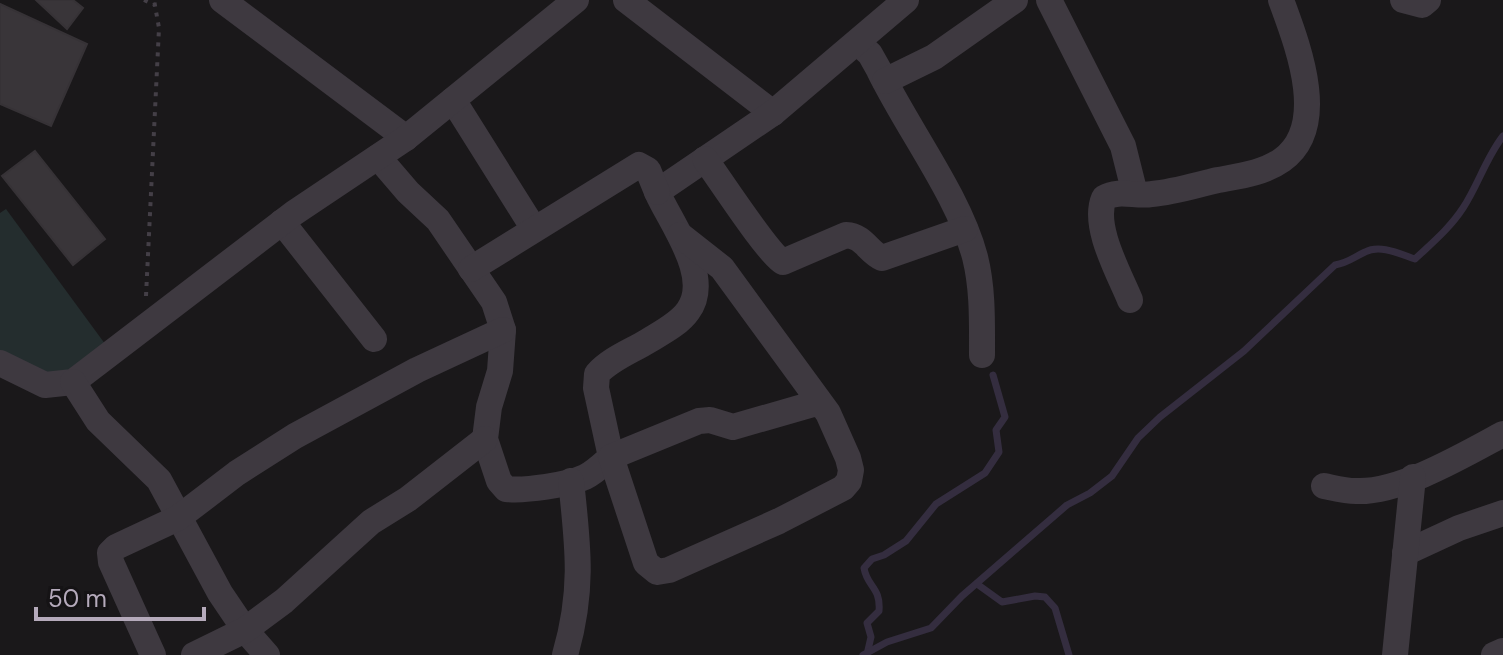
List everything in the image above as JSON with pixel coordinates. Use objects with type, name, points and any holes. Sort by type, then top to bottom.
[{"type":"street","points":[[222,0],[406,138]]},
{"type":"street","points":[[0,363],[45,385],[73,382],[282,222],[406,138],[576,0]]},
{"type":"street","points":[[626,0],[773,113]]},
{"type":"street","points":[[657,192],[773,113],[906,0]]},
{"type":"street","points":[[885,81],[934,57],[1015,0]]},
{"type":"street","points":[[1049,0],[1123,146],[1135,194]]},
{"type":"street","points":[[1130,300],[1102,228],[1101,206],[1109,195],[1151,195],[1256,172],[1282,160],[1296,145],[1305,125],[1308,94],[1281,0]]},
{"type":"street","points":[[1403,0],[1422,5],[1428,0]]},
{"type":"street","points":[[858,43],[870,54],[965,229],[975,256],[982,308],[982,355]]},
{"type":"street","points":[[453,100],[534,229]]},
{"type":"street","points":[[378,157],[408,192],[438,220],[494,302],[503,330],[500,371],[489,407],[485,439],[499,481],[506,489],[516,490],[585,477],[611,457],[699,421],[710,420],[733,427],[820,402]]},
{"type":"street","points":[[705,159],[767,246],[783,262],[846,235],[863,240],[878,258],[882,258],[965,229]]},
{"type":"street","points":[[471,269],[639,165],[648,170],[680,235],[696,277],[695,298],[687,313],[664,331],[606,365],[597,374],[596,388],[611,457],[646,563],[657,572],[669,570],[779,521],[843,488],[849,481],[851,470],[828,413],[820,402],[722,268],[680,235]]},
{"type":"street","points":[[282,222],[374,339]]},
{"type":"street","points":[[153,655],[111,562],[110,553],[116,547],[178,518],[237,473],[295,436],[417,370],[503,330]]},
{"type":"street","points":[[73,382],[98,421],[159,480],[220,593],[245,630],[267,655]]},
{"type":"street","points":[[1324,486],[1356,491],[1380,489],[1440,468],[1503,434]]},
{"type":"street","points":[[194,655],[245,630],[284,601],[371,522],[408,499],[485,439]]},
{"type":"street","points":[[1395,655],[1413,477]]},
{"type":"street","points":[[565,655],[575,622],[580,567],[571,481]]},
{"type":"street","points":[[1405,553],[1459,528],[1503,513]]},
{"type":"street","points":[[1494,655],[1503,651]]},
{"type":"path","points":[[144,0],[157,6]]},
{"type":"path","points":[[131,338],[146,295],[159,28],[154,0]]},
{"type":"shaded area","points":[[6,209],[111,352],[73,382],[0,363],[0,213]]},
{"type":"building","points":[[36,0],[73,0],[83,8],[67,29]]},
{"type":"building","points":[[0,4],[87,44],[51,126],[0,104]]},
{"type":"building","points":[[35,151],[105,239],[73,265],[2,176]]},
{"type":"waterway","points":[[863,655],[887,642],[931,628],[962,596],[1067,505],[1112,476],[1138,438],[1160,417],[1244,351],[1335,265],[1377,249],[1415,259],[1458,215],[1503,136]]},
{"type":"waterway","points":[[868,650],[871,637],[867,623],[879,611],[879,603],[864,568],[872,559],[906,541],[936,504],[985,473],[999,452],[996,430],[1005,417],[993,375]]},
{"type":"waterway","points":[[977,584],[1002,602],[1045,597],[1055,608],[1069,655]]}]
